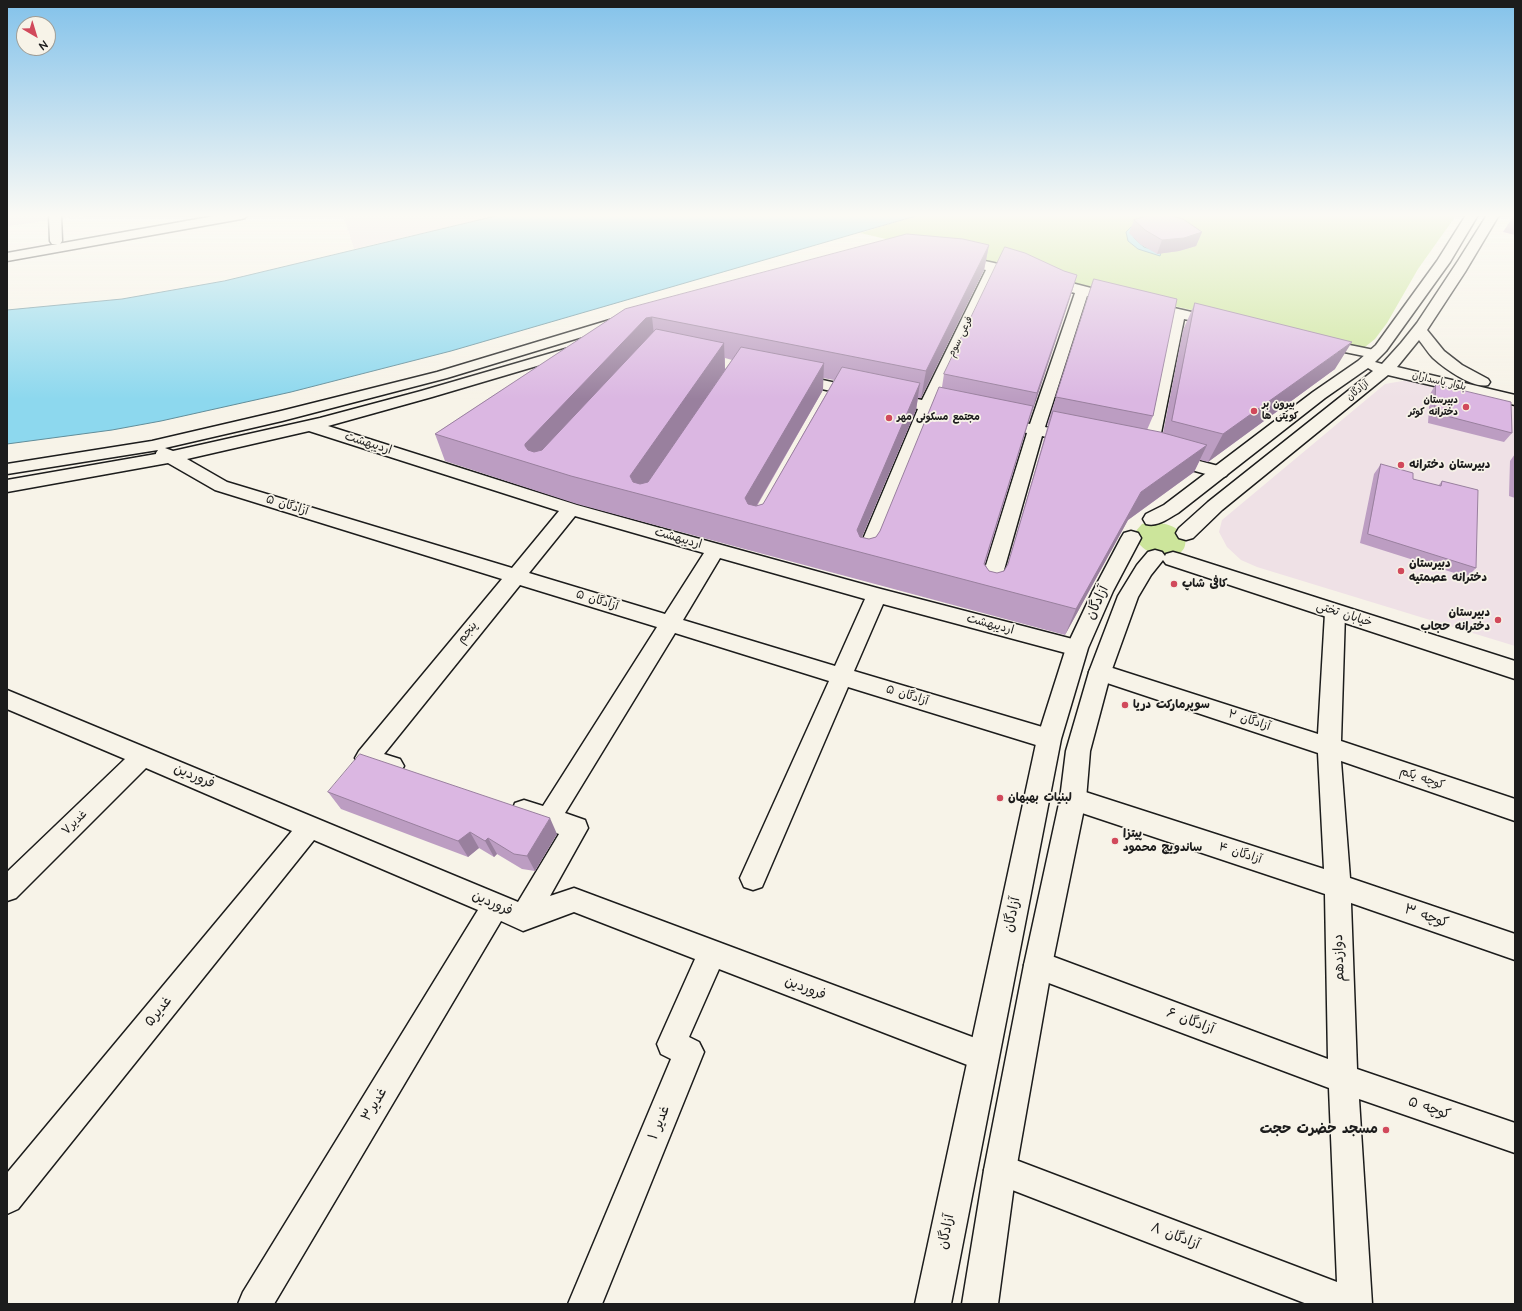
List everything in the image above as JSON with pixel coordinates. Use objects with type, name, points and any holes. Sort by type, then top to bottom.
[{"type":"main road","name":"آزادگان","points":[[1153,519],[1171,509],[1319,394],[1369,359],[1381,348],[1433,276]]},
{"type":"main road","name":"آزادگان","points":[[980,1304],[1000,1170],[1038,965],[1073,799],[1078,751],[1100,672],[1128,596],[1144,570],[1176,550],[1215,506],[1391,364],[1419,330],[1456,276]]},
{"type":"main road","points":[[1419,330],[1438,354],[1456,368],[1482,382]]},
{"type":"main road","name":"بلوار پاسداران","points":[[1369,359],[1515,390]]},
{"type":"main road","name":"بلوار پاسداران","points":[[1391,364],[1515,400]]},
{"type":"main road","points":[[1153,519],[1171,523],[1176,550],[1144,552],[1131,538],[1133,526],[1138,522],[1153,519]]},
{"type":"main road","name":"آزادگان","points":[[933,1304],[1049,739],[1077,648],[1103,591],[1131,538]]},
{"type":"main road","name":"خیابان تختی","points":[[1176,550],[1335,613],[1515,670]]},
{"type":"main road","name":"خیابان تختی","points":[[1176,550],[1515,654]]},
{"type":"street","name":"فرعی سوم","points":[[865,558],[927,407],[990,276]]},
{"type":"street","points":[[1008,276],[1128,308],[1178,315]]},
{"type":"street","points":[[1023,276],[1081,295],[1178,315],[1228,328]]},
{"type":"street","points":[[988,591],[1036,430],[1081,295]]},
{"type":"street","points":[[1149,453],[1178,315]]},
{"type":"street","points":[[7,469],[152,446],[282,416],[442,375],[633,317]]},
{"type":"street","points":[[7,486],[171,457],[309,425],[451,388],[596,344]]},
{"type":"street","points":[[1307,345],[1369,359]]},
{"type":"street","points":[[782,376],[830,394],[927,407],[1088,441]]},
{"type":"street","name":"اردیبهشت","points":[[282,416],[571,509],[877,595],[1077,648]]},
{"type":"street","name":"آزادگان ۵","points":[[152,446],[221,486],[1049,739]]},
{"type":"street","points":[[1126,448],[1220,472]]},
{"type":"street","name":"پنجم","points":[[412,773],[366,758],[514,576],[571,509]]},
{"type":"street","points":[[548,819],[716,550]]},
{"type":"street","points":[[753,878],[877,595]]},
{"type":"street","name":"دوازدهم","points":[[1335,613],[1329,747],[1338,886],[1343,1079],[1355,1304]]},
{"type":"street","name":"آزادگان ۲","points":[[1100,672],[1329,747]]},
{"type":"street","name":"فروردین","points":[[7,699],[496,905],[523,918],[574,900],[712,954],[983,1056]]},
{"type":"street","name":"کوچه یکم","points":[[1329,747],[1515,810]]},
{"type":"street","name":"غدیر۷","points":[[7,890],[143,756]]},
{"type":"street","name":"آزادگان ۴","points":[[1073,799],[1338,886]]},
{"type":"street","points":[[503,804],[576,828],[523,918]]},
{"type":"street","name":"غدیر۵","points":[[7,1198],[310,827]]},
{"type":"street","name":"کوچه ۳","points":[[1338,886],[1515,947]]},
{"type":"street","name":"غدیر۳","points":[[255,1304],[496,905]]},
{"type":"street","name":"غدیر ۱","points":[[585,1304],[689,1052],[671,1044],[712,954]]},
{"type":"street","name":"آزادگان ۶","points":[[1038,965],[1343,1079]]},
{"type":"street","name":"کوچه ۵","points":[[1343,1079],[1515,1138]]},
{"type":"street","name":"آزادگان ۸","points":[[1000,1170],[1351,1304]]},
{"type":"shaded area","name":"دبیرستان دخترانه","points":[[1408,380],[1515,404],[1515,646],[1257,567],[1241,560],[1227,547],[1219,532],[1222,520],[1385,384]]},
{"type":"green space","points":[[1046,276],[1414,276],[1387,323],[1375,339],[1365,347],[1351,347]]},
{"type":"green space","points":[[1149,522],[1167,524],[1178,530],[1184,537],[1185,545],[1182,552],[1174,556],[1162,556],[1143,548],[1137,541],[1135,532],[1142,524]]},
{"type":"water","points":[[244,276],[708,276],[451,351],[291,392],[161,421],[112,430],[7,444],[7,310],[122,299]]},
{"type":"building","points":[[748,276],[973,276],[926,371],[652,317],[646,318],[525,444],[525,446],[528,450],[534,452],[542,450],[656,329],[724,343],[630,476],[633,482],[640,484],[648,482],[741,347],[824,363],[745,498],[748,504],[756,506],[763,504],[842,367],[920,383],[857,530],[860,537],[869,539],[876,537],[880,531],[939,387],[1033,406],[984,564],[989,571],[997,573],[1004,571],[1008,564],[1053,411],[1160,432],[1207,445],[1141,492],[1076,609],[571,476],[435,434],[625,309]]},
{"type":"building","points":[[991,276],[1077,276],[1037,393],[944,374]]},
{"type":"building","points":[[1094,279],[1177,299],[1153,416],[1056,397]]},
{"type":"building","points":[[1195,303],[1352,342],[1223,434],[1172,421]]},
{"type":"building","points":[[1436,384],[1511,402],[1512,433],[1435,413]]},
{"type":"building","points":[[1381,464],[1413,473],[1413,479],[1441,486],[1442,481],[1478,490],[1476,568],[1368,534]]},
{"type":"building","points":[[360,754],[550,818],[527,856],[514,854],[488,838],[485,841],[470,832],[458,841],[328,792]]},
{"type":"place","name":"دبیرستان دخترانه کوثر","points":[[1466,407]]},
{"type":"place","name":"بیرون بر کویتی ها","points":[[1254,411]]},
{"type":"place","name":"مجتمع مسکونی مهر","points":[[889,418]]},
{"type":"place","name":"دبیرستان دخترانه","points":[[1401,465]]},
{"type":"place","name":"دبیرستان دخترانه عصمتیه","points":[[1401,571]]},
{"type":"place","name":"کافی شاپ","points":[[1174,584]]},
{"type":"place","name":"دبیرستان دخترانه حجاب","points":[[1498,620]]},
{"type":"place","name":"سوپرمارکت دریا","points":[[1125,705]]},
{"type":"place","name":"لبنیات بهبهان","points":[[1000,798]]},
{"type":"place","name":"پیتزا ساندویچ محمود","points":[[1115,841]]},
{"type":"place","name":"مسجد حضرت حجت","points":[[1386,1130]]}]
